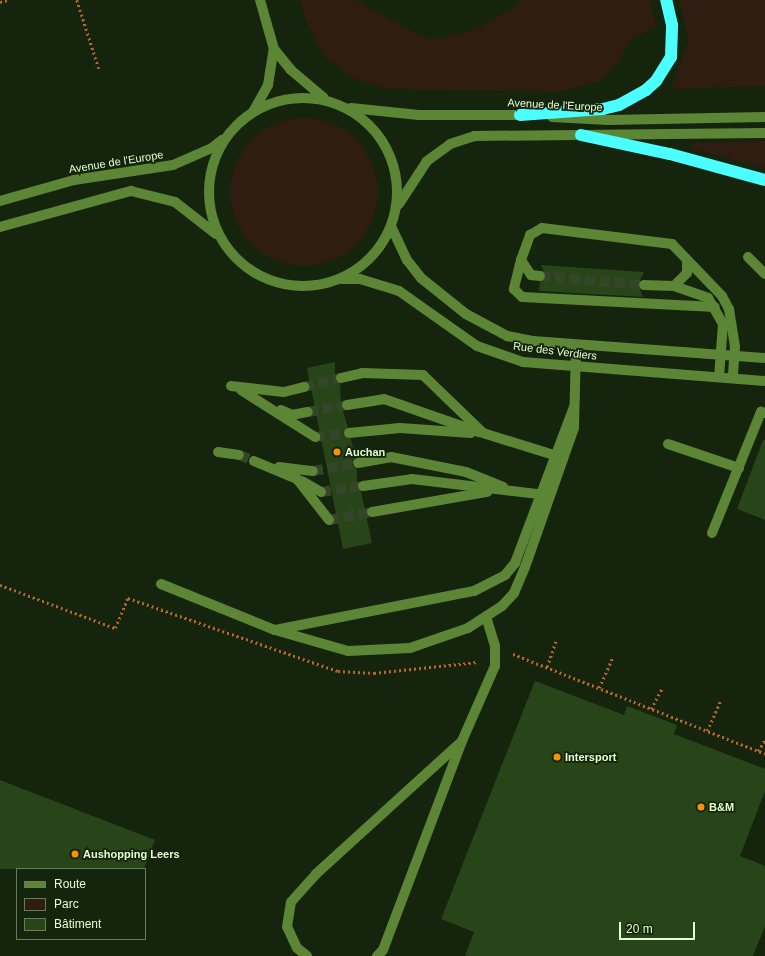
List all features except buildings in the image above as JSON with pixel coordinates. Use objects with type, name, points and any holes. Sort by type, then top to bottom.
[{"type":"highway","points":[[520,114],[603,109],[619,105],[646,90],[656,81],[671,56],[672,25],[666,0]]},
{"type":"highway","points":[[581,135],[648,148],[765,180]]},
{"type":"street","points":[[254,112],[268,85],[274,49],[260,0]]},
{"type":"street","points":[[274,49],[313,91],[330,102]]},
{"type":"street","points":[[0,227],[120,192],[142,192],[185,207],[221,239],[240,263],[266,279],[295,286],[340,279],[366,263],[392,226],[396,211],[397,181],[388,151],[371,126],[345,107],[330,102],[298,98],[267,105],[254,112]]},
{"type":"street","name":"Avenue de l'Europe","points":[[345,107],[419,115],[520,114],[608,120],[765,116]]},
{"type":"street","name":"Avenue de l'Europe","points":[[0,201],[74,180],[173,165],[212,148],[254,112]]},
{"type":"street","points":[[221,239],[210,209],[210,182],[214,161],[230,133]]},
{"type":"street","points":[[396,211],[416,174],[450,144],[490,135],[765,133]]},
{"type":"street","name":"Rue des Verdiers","points":[[392,226],[412,268],[466,314],[494,331],[520,339],[576,345],[765,358]]},
{"type":"street","points":[[714,307],[522,297],[514,289],[521,260],[530,235],[542,228],[672,244],[722,296],[729,310],[734,326],[735,356],[733,378]]},
{"type":"street","points":[[748,257],[765,274]]},
{"type":"street","points":[[521,260],[531,275],[540,276]]},
{"type":"street","points":[[674,286],[686,273],[687,260]]},
{"type":"street","name":"Rue des Verdiers","points":[[340,279],[360,279],[399,291],[459,334],[499,356],[576,367],[765,381]]},
{"type":"street","points":[[644,285],[674,286],[708,298],[723,324],[720,377]]},
{"type":"street","points":[[160,584],[275,630],[328,648],[382,652],[429,643],[486,617],[502,606],[514,593],[560,457],[576,401],[576,345]]},
{"type":"street","points":[[341,378],[362,373],[423,375],[483,433]]},
{"type":"street","points":[[231,386],[292,415],[308,412]]},
{"type":"street","points":[[241,390],[284,392],[304,387]]},
{"type":"street","points":[[241,390],[315,437]]},
{"type":"street","points":[[347,405],[384,399],[483,433],[560,457]]},
{"type":"street","points":[[712,533],[761,412],[765,413]]},
{"type":"street","points":[[350,433],[400,428],[483,433]]},
{"type":"street","points":[[668,444],[739,468]]},
{"type":"street","points":[[218,452],[239,455]]},
{"type":"street","points":[[358,463],[391,457],[466,472],[516,492]]},
{"type":"street","points":[[254,461],[270,466],[321,492]]},
{"type":"street","points":[[270,466],[313,471]]},
{"type":"street","points":[[298,479],[329,520]]},
{"type":"street","points":[[363,486],[412,479],[547,495]]},
{"type":"street","points":[[372,512],[497,490]]},
{"type":"street","points":[[275,630],[492,584],[515,563],[547,495]]},
{"type":"street","points":[[380,954],[462,741],[495,666],[495,646],[486,617]]},
{"type":"street","points":[[307,956],[297,948],[287,927],[291,902],[316,874],[462,741]]},
{"type":"path","points":[[0,2],[8,0]]},
{"type":"path","points":[[77,0],[99,70]]},
{"type":"path","points":[[547,668],[556,641]]},
{"type":"path","points":[[599,688],[613,657]]},
{"type":"path","points":[[652,709],[662,688]]},
{"type":"path","points":[[707,731],[721,700]]},
{"type":"path","points":[[758,751],[765,740]]},
{"type":"green space","points":[[300,0],[356,0],[429,40],[474,30],[516,6],[520,0],[650,0],[656,26],[630,40],[619,61],[601,81],[558,92],[388,89],[355,79],[326,59],[309,29]]},
{"type":"green space","points":[[679,0],[765,0],[765,86],[671,89],[689,40]]},
{"type":"green space","points":[[311,118],[332,123],[345,130],[361,145],[373,164],[377,178],[377,206],[373,220],[366,233],[351,249],[345,254],[326,263],[311,266],[297,266],[276,261],[263,254],[242,233],[235,220],[231,206],[230,185],[235,164],[242,151],[263,130],[276,123],[290,119]]},
{"type":"green space","points":[[765,141],[765,168],[692,149],[692,143]]},
{"type":"tunnel","points":[[540,276],[644,285]]},
{"type":"tunnel","points":[[304,387],[341,378]]},
{"type":"tunnel","points":[[308,412],[347,405]]},
{"type":"tunnel","points":[[315,437],[349,433]]},
{"type":"tunnel","points":[[239,455],[254,461]]},
{"type":"tunnel","points":[[313,471],[358,463]]},
{"type":"tunnel","points":[[321,492],[363,486]]},
{"type":"tunnel","points":[[329,520],[372,512]]},
{"type":"place","name":"Auchan","points":[[337,452]]},
{"type":"place","name":"Intersport","points":[[557,757]]},
{"type":"place","name":"B&M","points":[[701,807]]},
{"type":"place","name":"Aushopping Leers","points":[[75,854]]}]
